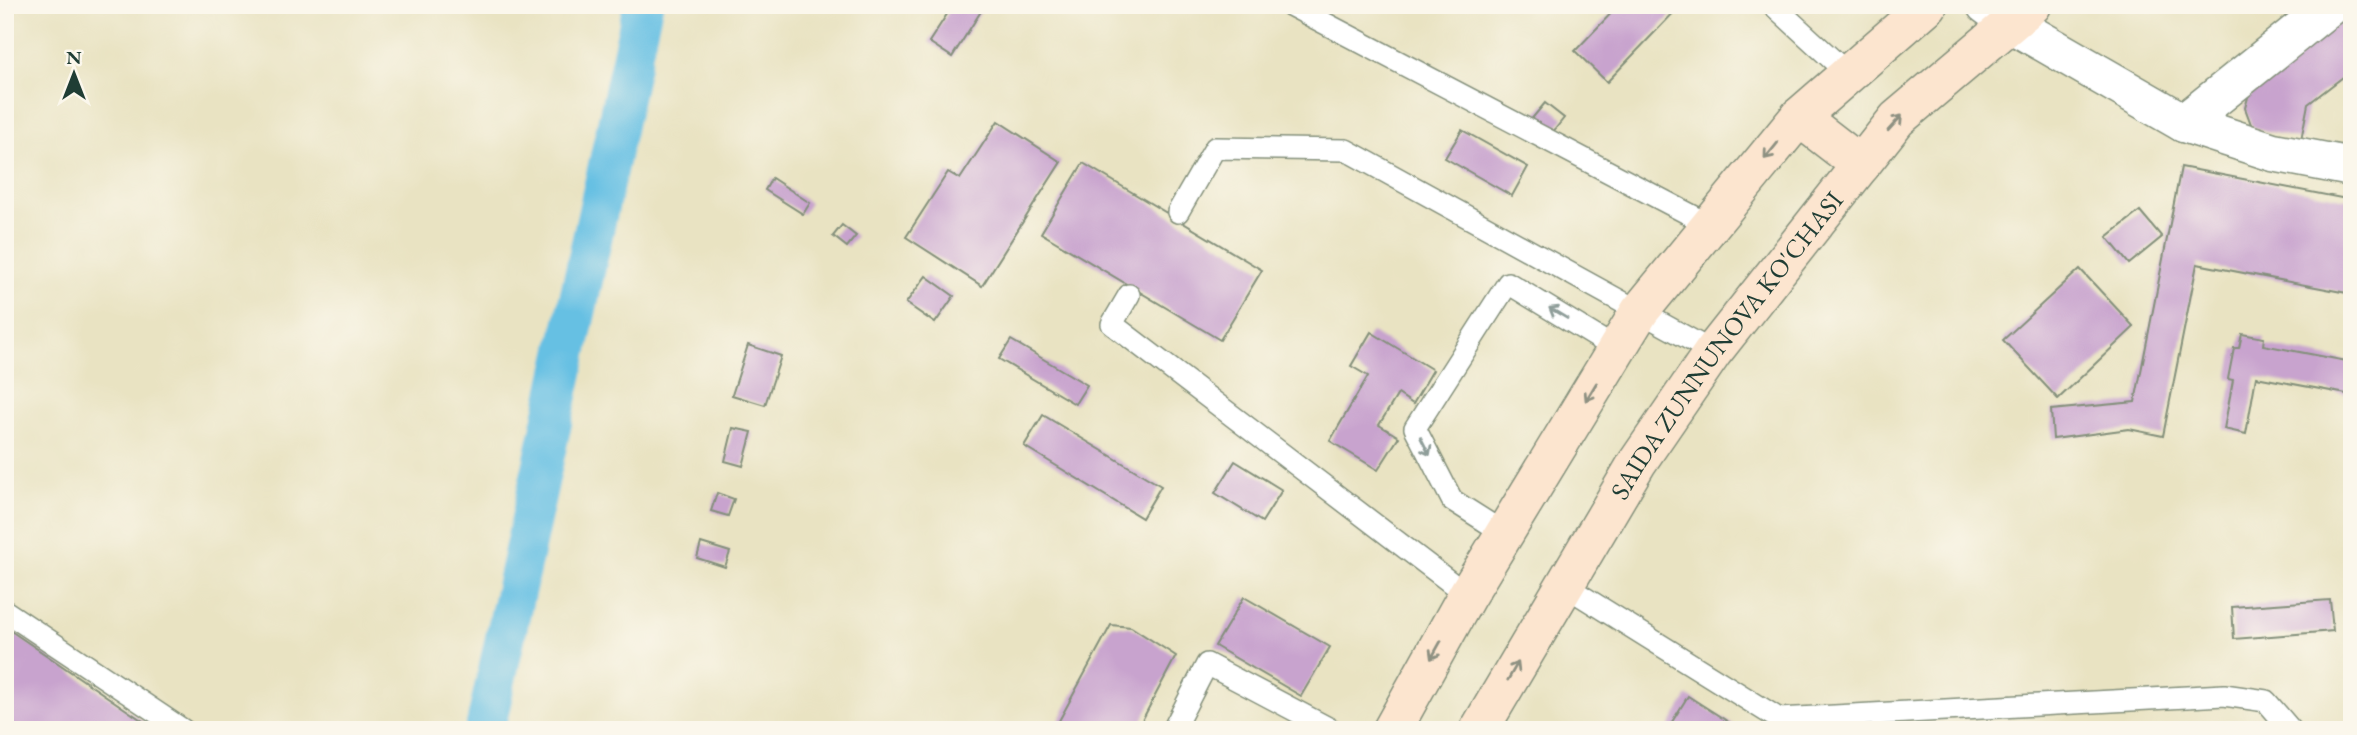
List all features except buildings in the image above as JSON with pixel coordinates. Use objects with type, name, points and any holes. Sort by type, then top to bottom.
[{"type":"main road","points":[[1392,730],[1467,595],[1640,312],[1799,117],[1928,5]]},
{"type":"main road","name":"SAIDA ZUNNUNOVA KO'CHASI","points":[[1479,730],[1637,463],[1713,352],[1897,119],[2010,12]]},
{"type":"main road","points":[[1799,117],[1861,165]]},
{"type":"street","points":[[2184,123],[2331,5]]},
{"type":"street","points":[[2010,12],[2184,123],[2273,152],[2352,167]]},
{"type":"lane","points":[[1290,5],[1710,225]]},
{"type":"lane","points":[[1773,5],[1848,74]]},
{"type":"lane","points":[[1178,212],[1216,148],[1346,150],[1713,352]]},
{"type":"lane","points":[[1504,533],[1452,500],[1415,428],[1508,283],[1616,349]]},
{"type":"lane","points":[[1129,295],[1112,324],[1467,595]]},
{"type":"lane","points":[[1564,585],[1779,719],[2224,695],[2266,701],[2291,730]]},
{"type":"lane","points":[[5,611],[183,730]]},
{"type":"lane","points":[[1172,730],[1207,664],[1332,730]]},
{"type":"waterway","points":[[485,730],[643,5]]}]
